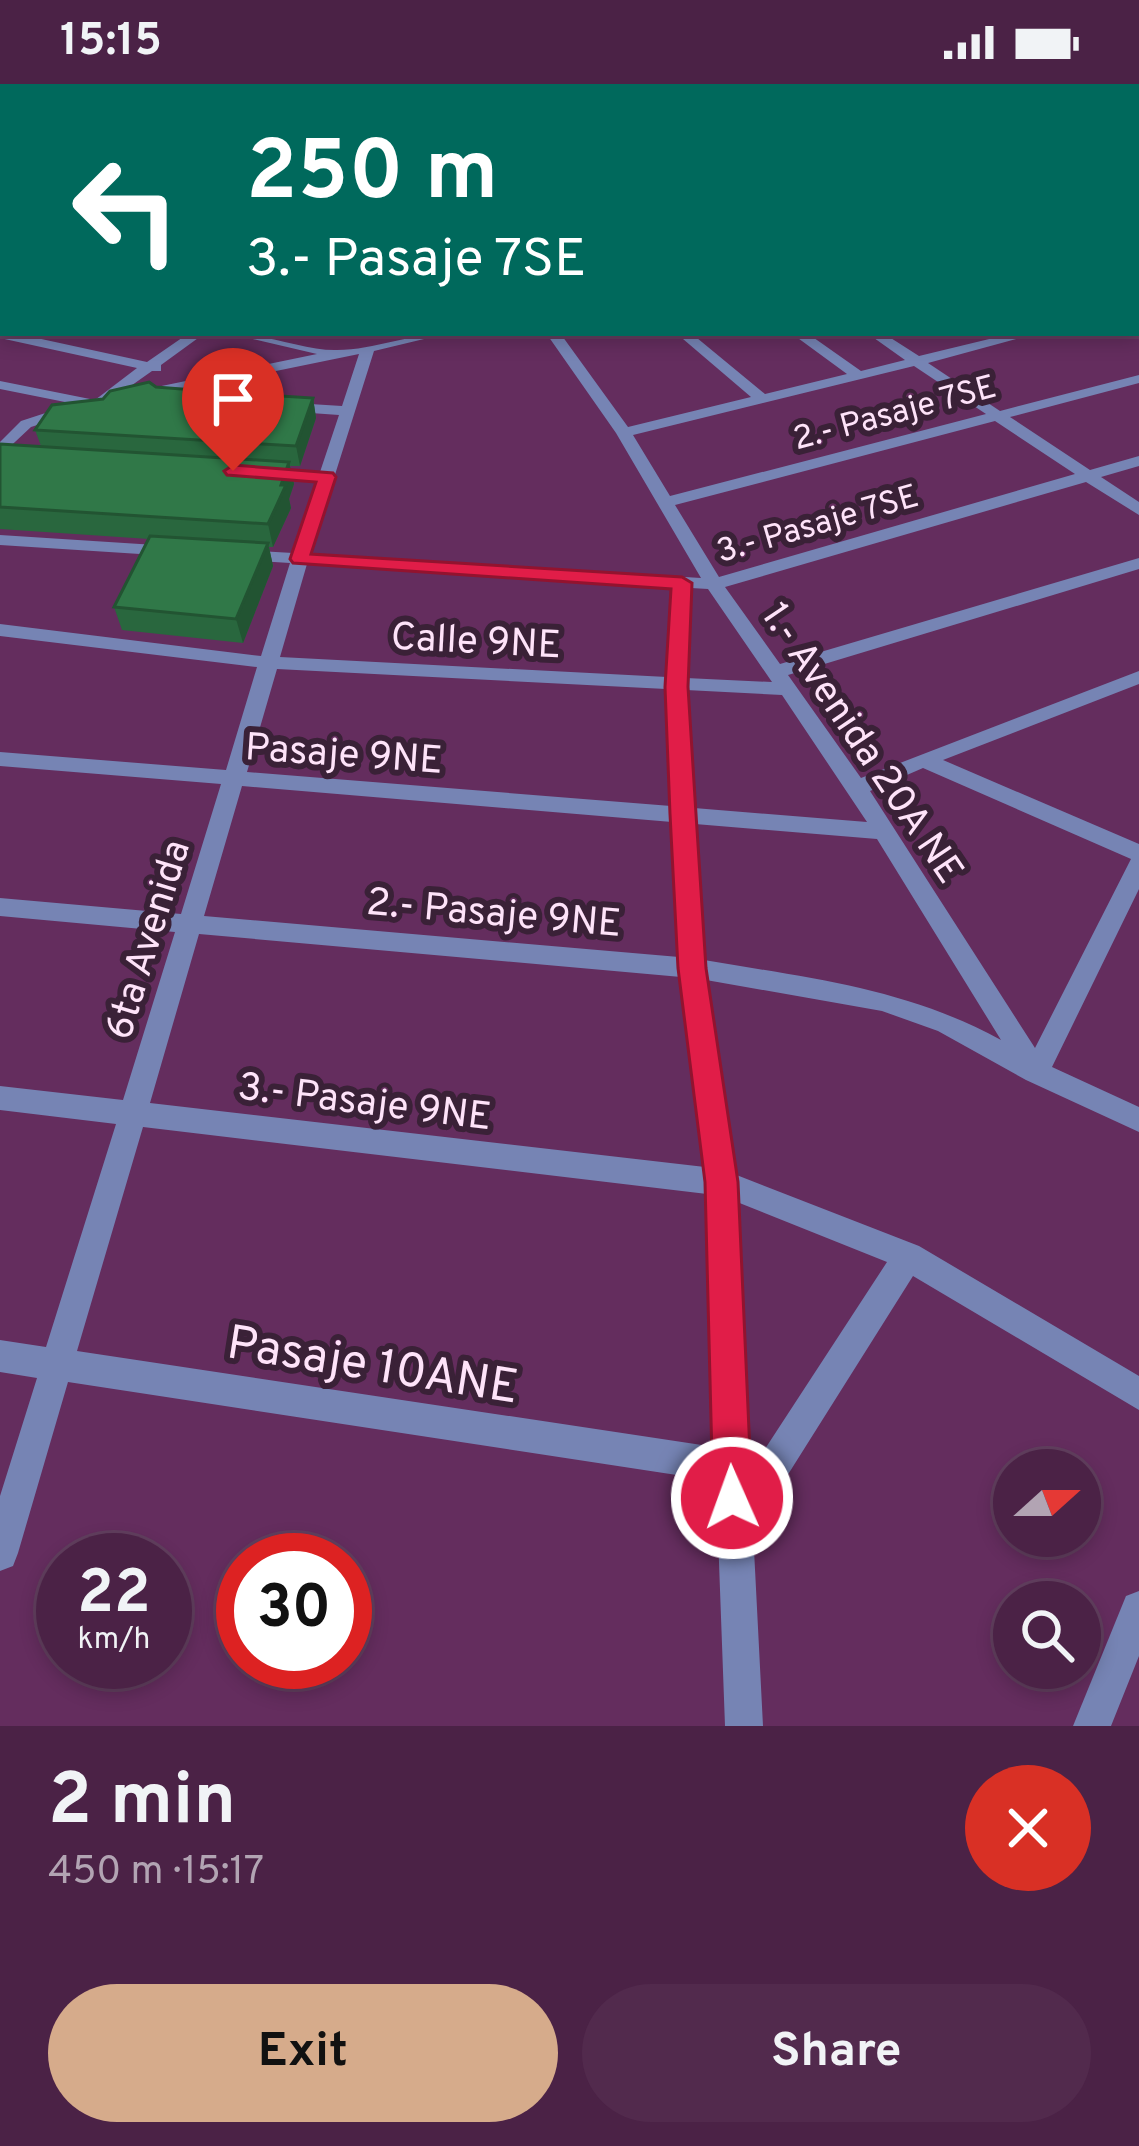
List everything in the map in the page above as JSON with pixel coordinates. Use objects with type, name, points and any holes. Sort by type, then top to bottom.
[{"type":"street","points":[[9,336],[216,379]]},
{"type":"street","points":[[69,350],[89,336]]},
{"type":"street","points":[[0,385],[95,404],[194,336]]},
{"type":"street","points":[[249,336],[338,354]]},
{"type":"street","points":[[0,454],[26,424],[95,404],[427,336]]},
{"type":"street","name":"1.- Avenida 20A NE","points":[[555,336],[624,434],[714,584],[856,788],[1036,1072]]},
{"type":"street","points":[[687,336],[760,397]]},
{"type":"street","points":[[803,336],[855,374]]},
{"type":"street","points":[[879,336],[1139,510]]},
{"type":"street","points":[[624,434],[1003,336]]},
{"type":"street","name":"6ta Avenida","points":[[0,1553],[368,348]]},
{"type":"street","name":"2.- Pasaje 7SE","points":[[665,502],[1139,379]]},
{"type":"street","points":[[130,396],[349,411]]},
{"type":"street","points":[[0,454],[23,458]]},
{"type":"street","name":"3.- Pasaje 7SE","points":[[230,555],[714,584],[1139,461]]},
{"type":"street","points":[[233,471],[326,477]]},
{"type":"street","points":[[0,540],[184,552]]},
{"type":"street","points":[[780,681],[1139,563]]},
{"type":"street","points":[[682,583],[676,687],[692,968],[721,1182],[744,1726]]},
{"type":"street","name":"Calle 9NE","points":[[0,630],[271,663],[676,687],[780,681]]},
{"type":"street","points":[[856,788],[1139,677]]},
{"type":"street","name":"Pasaje 9NE","points":[[0,759],[884,831]]},
{"type":"street","points":[[923,760],[1139,853]]},
{"type":"street","points":[[1036,1072],[1139,865]]},
{"type":"street","name":"2.- Pasaje 9NE","points":[[0,908],[692,968],[902,1007],[947,1023],[1036,1072],[1139,1120]]},
{"type":"street","name":"3.- Pasaje 9NE","points":[[0,1098],[721,1182],[908,1256],[1139,1394]]},
{"type":"street","points":[[734,1530],[908,1256]]},
{"type":"street","name":"Pasaje 10ANE","points":[[0,1356],[731,1466]]},
{"type":"street","points":[[1092,1726],[1139,1610]]},
{"type":"building","points":[[149,382],[156,387],[208,391],[199,407],[274,411],[281,396],[313,398],[296,446],[35,430],[52,405],[103,399],[110,391]]},
{"type":"building","points":[[0,444],[289,462],[281,485],[286,485],[268,524],[0,507]]},
{"type":"building","points":[[150,536],[268,543],[236,619],[114,607]]},
{"type":"route","points":[[233,471],[326,477],[300,559],[682,583],[676,687],[692,968],[721,1182],[732,1498]]}]
